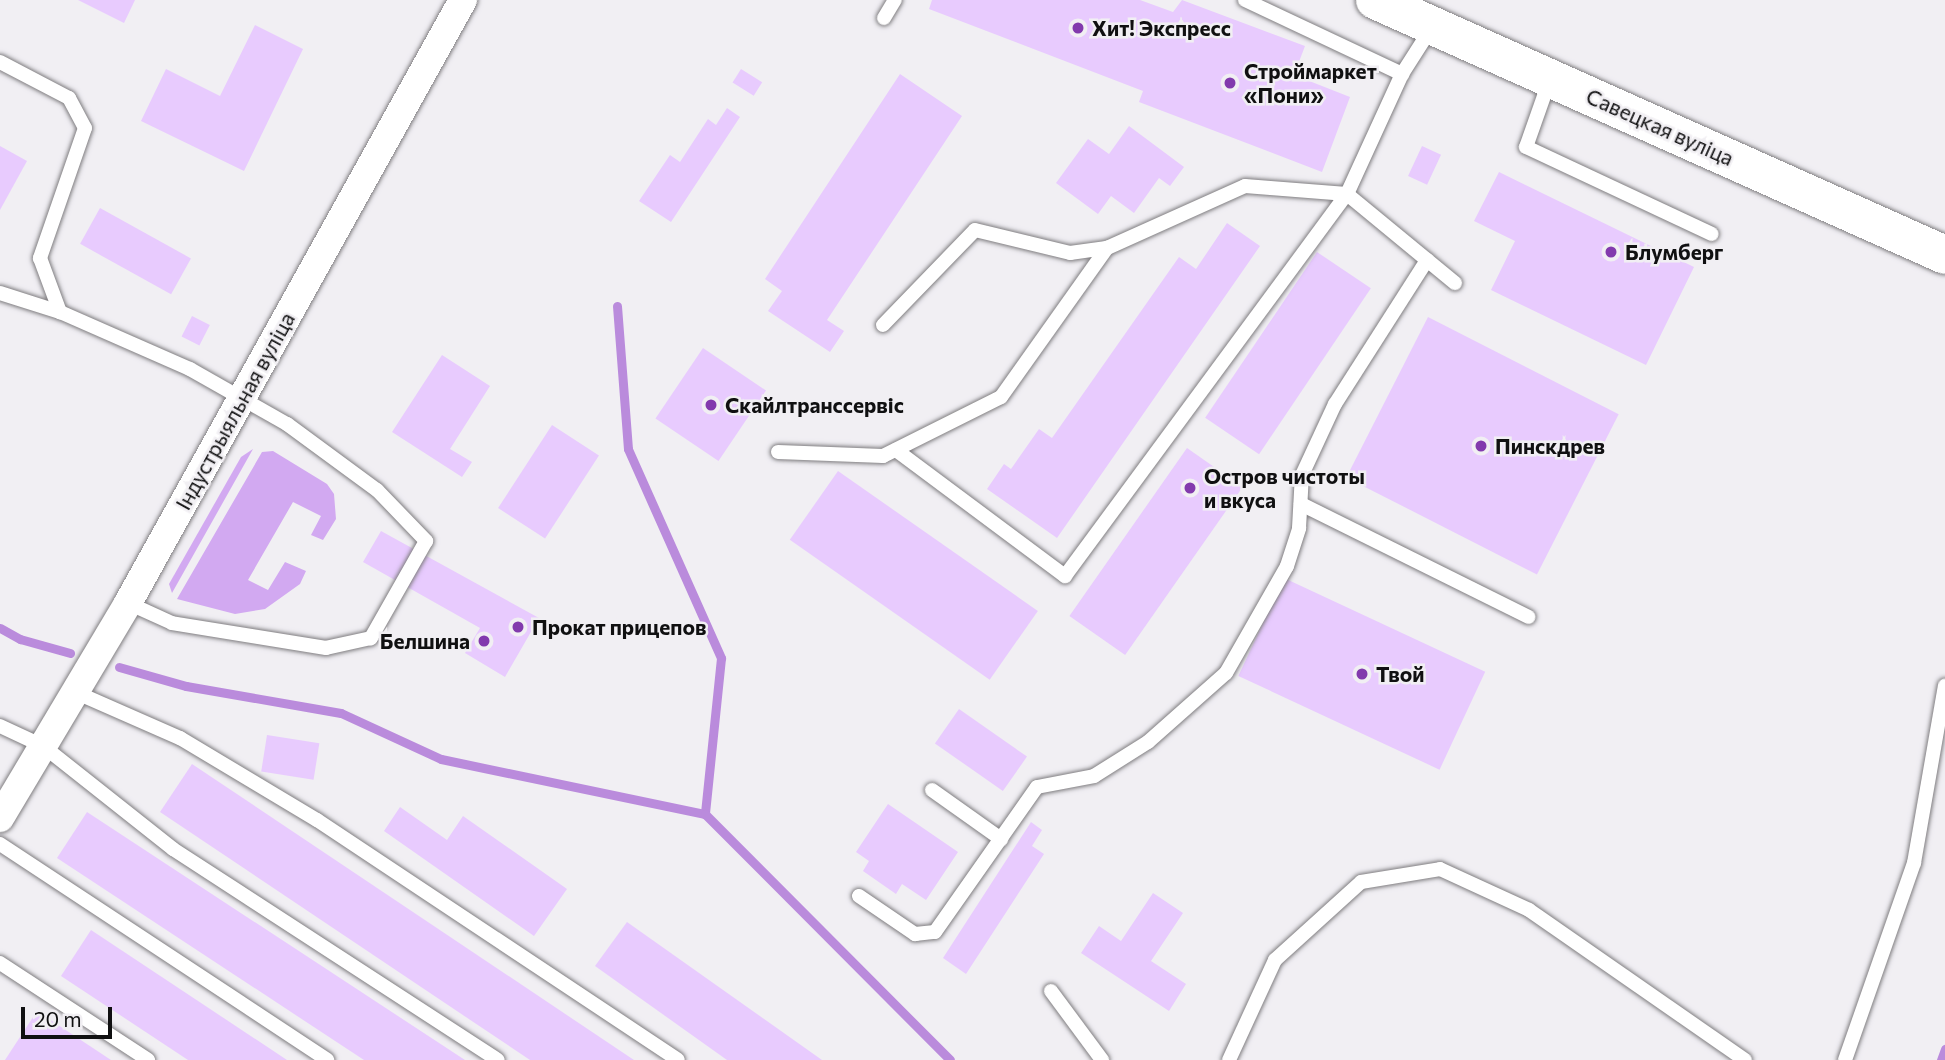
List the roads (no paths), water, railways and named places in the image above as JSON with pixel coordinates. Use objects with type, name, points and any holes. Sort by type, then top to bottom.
[{"type":"street","name":"Індустрыяльная вуліца","points":[[0,818],[128,603],[463,0]]},
{"type":"street","name":"Савецкая вуліца","points":[[1375,0],[1945,255]]},
{"type":"lane","points":[[884,18],[895,0]]},
{"type":"lane","points":[[1245,0],[1402,74]]},
{"type":"lane","points":[[896,450],[1065,576],[1347,194],[1402,74],[1433,26]]},
{"type":"lane","points":[[0,62],[69,98],[85,128],[40,258],[60,312]]},
{"type":"lane","points":[[1550,78],[1526,147],[1712,233]]},
{"type":"lane","points":[[883,325],[975,230],[1070,253],[1107,248],[1245,186],[1347,194],[1455,283]]},
{"type":"lane","points":[[778,452],[884,456],[1001,397],[1107,248]]},
{"type":"lane","points":[[859,896],[915,934],[935,932],[1037,787],[1094,776],[1148,742],[1226,673],[1287,566],[1301,504],[1302,475],[1335,404],[1427,260]]},
{"type":"lane","points":[[0,293],[60,312],[190,369],[286,425],[377,490],[426,541],[371,638],[326,648],[172,623],[128,603]]},
{"type":"lane","points":[[1301,504],[1530,617]]},
{"type":"lane","points":[[1845,1060],[1914,863],[1945,686]]},
{"type":"lane","points":[[75,692],[180,738],[317,820],[678,1060]]},
{"type":"lane","points":[[0,726],[43,746],[173,849],[498,1060]]},
{"type":"lane","points":[[932,790],[1001,839]]},
{"type":"lane","points":[[0,844],[327,1060]]},
{"type":"lane","points":[[1229,1060],[1275,960],[1361,882],[1440,869],[1529,910],[1745,1060]]},
{"type":"lane","points":[[0,963],[148,1060]]},
{"type":"lane","points":[[1051,991],[1102,1060]]},
{"type":"waterway","points":[[617,306],[628,449],[721,658],[705,814]]},
{"type":"waterway","points":[[0,628],[20,639],[70,653]]},
{"type":"waterway","points":[[119,667],[186,686],[341,713],[441,759],[705,814],[950,1060]]},
{"type":"waterway","points":[[1941,1060],[1945,1049]]},
{"type":"place","name":"Хит! Экспресс","points":[[1078,28]]},
{"type":"place","name":"Строймаркет «Пони»","points":[[1230,83]]},
{"type":"place","name":"Блумберг","points":[[1611,252]]},
{"type":"place","name":"Скайлтранссервіс","points":[[711,405]]},
{"type":"place","name":"Пинскдрев","points":[[1481,446]]},
{"type":"place","name":"Остров чистоты и вкуса","points":[[1190,488]]},
{"type":"place","name":"Прокат прицепов","points":[[518,627]]},
{"type":"place","name":"Белшина","points":[[484,641]]},
{"type":"place","name":"Твой","points":[[1362,674]]}]
